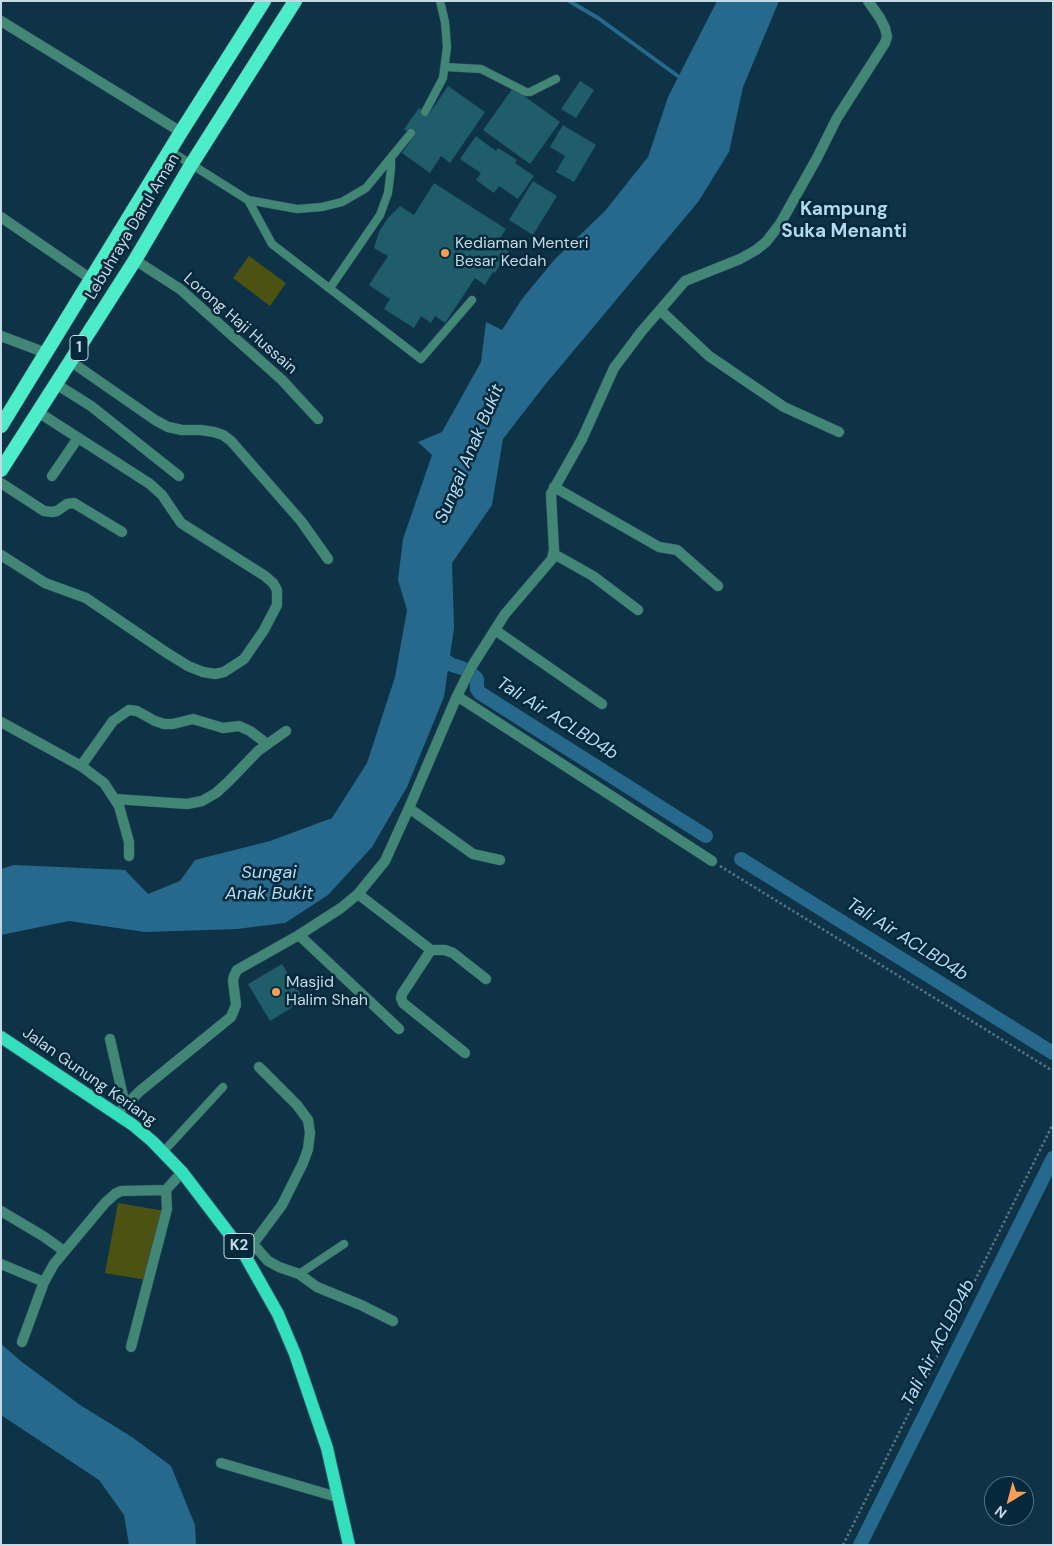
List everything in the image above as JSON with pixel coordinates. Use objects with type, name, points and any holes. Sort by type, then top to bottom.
[{"type":"highway","name":"Lebuhraya Darul Aman","points":[[2,423],[264,1]]},
{"type":"highway","name":"Lebuhraya Darul Aman","points":[[1,470],[135,260],[295,1]]},
{"type":"main road","name":"Jalan Gunung Keriang","points":[[1,1037],[121,1109],[133,1125],[182,1172],[248,1248],[295,1354],[327,1448],[349,1545]]},
{"type":"street","points":[[121,1109],[231,1017],[236,1005],[233,981],[237,970],[299,936],[341,908],[358,894],[384,862],[472,666],[505,614],[548,564],[554,554],[551,494],[582,439],[614,368],[685,281],[740,259],[756,250],[766,242],[780,224],[837,118],[885,43],[885,28],[868,1]]},
{"type":"street","points":[[1,21],[181,132]]},
{"type":"street","points":[[1,218],[91,279]]},
{"type":"street","name":"Lorong Haji Hussain","points":[[135,260],[187,295],[282,380],[318,419]]},
{"type":"street","points":[[660,310],[709,356],[784,407],[839,432]]},
{"type":"street","points":[[1,336],[46,353]]},
{"type":"street","points":[[70,361],[168,427],[214,432],[231,441],[295,514],[328,559]]},
{"type":"street","points":[[56,384],[92,406],[179,476]]},
{"type":"street","points":[[1,555],[44,583],[86,598],[154,645],[188,666],[203,672],[215,674],[224,672],[232,669],[244,659],[264,630],[277,605],[277,590],[273,582],[181,523],[157,489],[38,412]]},
{"type":"street","points":[[52,476],[78,438]]},
{"type":"street","points":[[1,483],[44,511],[57,511],[67,504],[74,503],[122,532]]},
{"type":"street","points":[[554,487],[659,547],[677,550],[718,586]]},
{"type":"street","points":[[554,554],[593,576],[638,610]]},
{"type":"street","points":[[495,630],[602,704]]},
{"type":"street","points":[[457,696],[712,862]]},
{"type":"street","points":[[82,766],[113,722],[129,710],[137,710],[164,724],[173,724],[192,719],[223,728],[239,726],[250,731],[266,743]]},
{"type":"street","points":[[1,722],[82,766],[104,783],[119,806],[129,842],[129,856]]},
{"type":"street","points":[[115,799],[187,804],[202,800],[216,793],[266,743],[286,731]]},
{"type":"street","points":[[409,808],[473,854],[500,860]]},
{"type":"street","points":[[358,894],[431,950],[445,950],[453,953],[486,979]]},
{"type":"street","points":[[299,936],[399,1029]]},
{"type":"street","points":[[431,950],[401,998],[403,1003],[464,1053]]},
{"type":"street","points":[[110,1039],[121,1109]]},
{"type":"street","points":[[260,1067],[297,1105],[308,1120],[310,1133],[308,1149],[282,1205],[248,1248],[268,1261],[299,1274],[317,1288],[362,1305],[393,1321]]},
{"type":"street","points":[[131,1347],[167,1209],[166,1190],[182,1172]]},
{"type":"street","points":[[22,1342],[44,1282],[54,1264],[105,1203],[115,1194],[127,1190],[166,1190]]},
{"type":"street","points":[[1,1211],[64,1251]]},
{"type":"street","points":[[1,1264],[44,1282]]},
{"type":"street","points":[[221,1463],[337,1497]]},
{"type":"lane","points":[[425,112],[443,78],[448,47],[440,1]]},
{"type":"lane","points":[[445,67],[481,69],[526,92],[530,92],[556,79]]},
{"type":"lane","points":[[170,151],[248,200],[297,209],[322,207],[342,202],[366,188],[411,133]]},
{"type":"lane","points":[[330,288],[380,215],[388,193],[391,158]]},
{"type":"lane","points":[[248,200],[272,244],[421,359],[472,300]]},
{"type":"lane","points":[[163,1152],[223,1086]]},
{"type":"lane","points":[[299,1274],[344,1244]]},
{"type":"path","points":[[712,862],[1053,1071]]},
{"type":"path","points":[[843,1545],[1053,1124]]},
{"type":"green space","points":[[249,256],[286,283],[270,306],[233,278]]},
{"type":"green space","points":[[118,1203],[165,1211],[152,1281],[105,1273]]},
{"type":"water","name":"Sungai Anak Bukit","points":[[717,1],[779,1],[743,87],[729,152],[698,202],[544,386],[503,439],[492,505],[452,563],[454,628],[444,697],[407,787],[372,847],[328,895],[285,923],[237,929],[145,932],[69,921],[1,935],[1,869],[14,865],[125,870],[148,894],[180,881],[195,860],[270,841],[332,818],[367,763],[395,677],[407,610],[398,580],[403,539],[432,455],[418,442],[442,432],[481,362],[486,322],[502,330],[522,299],[555,259],[605,211],[648,157],[668,97]]},
{"type":"water","points":[[1,1344],[80,1405],[132,1437],[171,1466],[195,1525],[196,1545],[129,1545],[124,1515],[99,1480],[1,1415]]},
{"type":"building","points":[[580,81],[594,90],[576,118],[561,109]]},
{"type":"building","points":[[448,86],[485,112],[450,163],[441,156],[430,173],[402,153],[414,136],[404,129],[419,108],[429,114]]},
{"type":"building","points":[[513,88],[560,122],[530,164],[483,130]]},
{"type":"building","points":[[563,125],[596,145],[574,182],[556,172],[565,156],[550,147]]},
{"type":"building","name":"Kediaman Menteri Besar Kedah","points":[[476,136],[496,151],[498,148],[517,160],[515,163],[534,176],[518,199],[499,186],[494,193],[476,180],[481,173],[460,159]]},
{"type":"building","name":"Kediaman Menteri Besar Kedah","points":[[533,181],[557,196],[533,235],[509,220]]},
{"type":"building","name":"Kediaman Menteri Besar Kedah","points":[[434,183],[506,229],[498,241],[510,249],[485,285],[475,278],[445,323],[435,316],[431,323],[421,316],[414,328],[384,309],[390,299],[369,285],[388,256],[374,248],[379,232],[388,218],[400,206],[414,215]]},
{"type":"building","name":"Masjid Halim Shah","points":[[282,964],[304,1000],[270,1021],[248,984]]},
{"type":"waterway","points":[[569,1],[598,18],[682,79]]},
{"type":"waterway","name":"Tali Air ACLBD4b","points":[[437,650],[443,659],[452,665],[462,668]]},
{"type":"waterway","name":"Tali Air ACLBD4b","points":[[473,675],[477,679],[477,689],[480,693],[706,836]]},
{"type":"waterway","name":"Tali Air ACLBD4b","points":[[741,859],[1053,1053]]},
{"type":"waterway","name":"Tali Air ACLBD4b","points":[[860,1545],[1053,1158]]},
{"type":"place","name":"Kediaman Menteri Besar Kedah","points":[[445,253]]},
{"type":"place","name":"Masjid Halim Shah","points":[[276,992]]},
{"type":"district","name":"Kampung Suka Menanti","points":[[844,221]]}]
